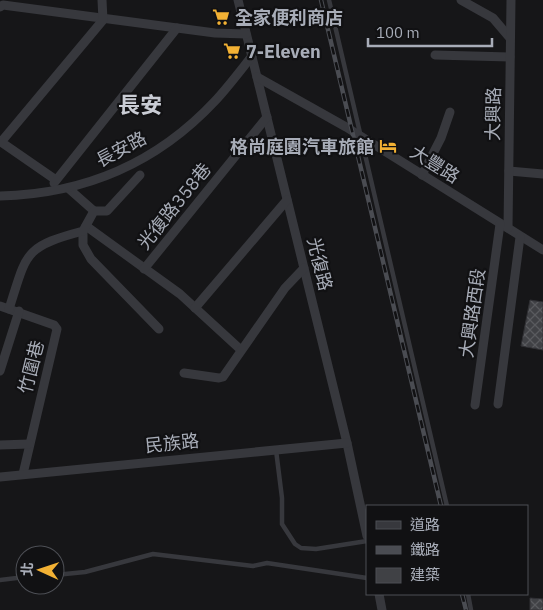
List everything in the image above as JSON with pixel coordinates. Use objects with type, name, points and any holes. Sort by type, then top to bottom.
[{"type":"street","points":[[56,180],[1,142],[103,20],[102,0]]},
{"type":"street","name":"光復路","points":[[238,0],[347,443],[366,531]]},
{"type":"street","points":[[462,0],[493,18],[510,38]]},
{"type":"street","name":"大興路","points":[[504,226],[509,171],[511,0]]},
{"type":"street","points":[[1,6],[20,4],[103,20],[215,33],[246,34]]},
{"type":"street","points":[[48,192],[177,28]]},
{"type":"street","name":"長安路","points":[[0,196],[48,192],[68,188],[109,176],[143,159],[185,128],[214,101],[252,56]]},
{"type":"street","points":[[435,56],[510,57]]},
{"type":"street","name":"大豐路","points":[[257,77],[359,136],[543,250]]},
{"type":"street","points":[[422,175],[441,138],[450,112]]},
{"type":"street","name":"光復路358巷","points":[[144,269],[267,117]]},
{"type":"street","points":[[509,171],[543,174]]},
{"type":"street","points":[[68,188],[94,211],[107,211],[140,175]]},
{"type":"street","points":[[196,308],[288,200]]},
{"type":"street","points":[[94,211],[84,229],[83,245],[91,260],[159,329]]},
{"type":"street","name":"大興路西段","points":[[475,405],[504,226]]},
{"type":"street","points":[[84,229],[180,294],[241,350]]},
{"type":"street","points":[[4,307],[32,251],[56,238],[84,229]]},
{"type":"street","points":[[498,404],[520,236]]},
{"type":"street","points":[[184,373],[223,377],[285,288],[304,268]]},
{"type":"street","name":"竹圍巷","points":[[4,307],[54,325],[57,329],[28,444],[23,474]]},
{"type":"street","points":[[0,371],[19,311]]},
{"type":"street","name":"民族路","points":[[0,477],[347,443]]},
{"type":"street","points":[[0,445],[28,444]]},
{"type":"street","points":[[379,595],[382,610]]},
{"type":"lane","points":[[329,0],[359,136],[447,505]]},
{"type":"lane","points":[[276,450],[282,498],[282,524],[295,544],[301,548],[316,549],[366,541]]},
{"type":"lane","points":[[65,574],[85,572],[153,554],[253,566],[266,563],[366,578]]},
{"type":"lane","points":[[0,580],[15,578]]},
{"type":"lane","points":[[468,595],[471,610]]},
{"type":"building","points":[[530,300],[543,302],[543,350],[521,346]]},
{"type":"building","points":[[530,598],[543,599],[543,610],[530,610]]},
{"type":"railway","points":[[321,0],[441,505]]},
{"type":"railway","points":[[462,595],[466,610]]},
{"type":"place","name":"全家便利商店","points":[[221,17]]},
{"type":"place","name":"7-Eleven","points":[[232,51]]},
{"type":"place","name":"格尚庭園汽車旅館","points":[[388,146]]},
{"type":"district","name":"長安","points":[[140,104]]}]
